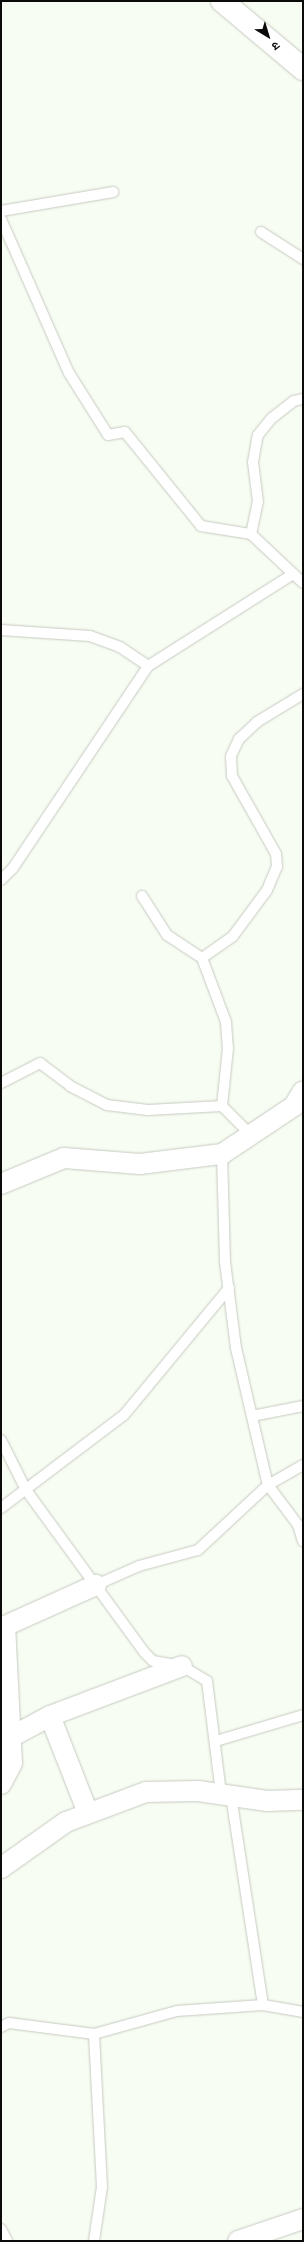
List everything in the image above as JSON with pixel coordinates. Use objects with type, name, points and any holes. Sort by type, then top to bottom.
[{"type":"main road","points":[[222,1],[303,69]]},
{"type":"street","points":[[1,1184],[64,1158],[140,1164],[222,1154],[294,1106],[303,1091]]},
{"type":"street","points":[[1,1784],[12,1763],[5,1626],[96,1585]]},
{"type":"street","points":[[11,1738],[50,1716],[182,1666]]},
{"type":"street","points":[[50,1716],[88,1813]]},
{"type":"street","points":[[1,1868],[66,1822],[146,1792],[226,1795],[267,1801],[303,1800]]},
{"type":"street","points":[[238,2241],[303,2219]]},
{"type":"lane","points":[[1,211],[112,192]]},
{"type":"lane","points":[[1,219],[69,374],[108,435],[126,432],[202,526],[251,534],[303,583]]},
{"type":"lane","points":[[260,232],[303,259]]},
{"type":"lane","points":[[251,534],[258,502],[253,462],[258,435],[272,418],[294,401],[303,399]]},
{"type":"lane","points":[[1,880],[13,868],[148,666],[293,574]]},
{"type":"lane","points":[[1,630],[90,636],[120,647],[148,666]]},
{"type":"lane","points":[[202,958],[233,936],[267,890],[277,867],[276,854],[232,776],[231,756],[239,739],[257,722],[303,694]]},
{"type":"lane","points":[[142,896],[167,935],[202,958],[226,1022],[228,1048],[222,1106]]},
{"type":"lane","points":[[1,1082],[40,1063],[70,1086],[107,1105],[148,1110],[222,1106],[251,1135]]},
{"type":"lane","points":[[222,1154],[228,1288],[236,1348],[268,1484],[298,1525],[303,1541]]},
{"type":"lane","points":[[1,1508],[124,1415],[228,1288]]},
{"type":"lane","points":[[252,1416],[303,1406]]},
{"type":"lane","points":[[1,1440],[26,1490],[153,1661],[182,1666],[207,1681],[216,1741],[263,2005]]},
{"type":"lane","points":[[96,1585],[139,1566],[198,1550],[268,1484],[303,1465]]},
{"type":"lane","points":[[216,1741],[303,1715]]},
{"type":"lane","points":[[1,2027],[9,2024],[94,2034],[177,2011],[263,2005],[303,2012]]},
{"type":"lane","points":[[94,2034],[102,2187],[94,2241]]},
{"type":"lane","points":[[1,2229],[7,2241]]}]
